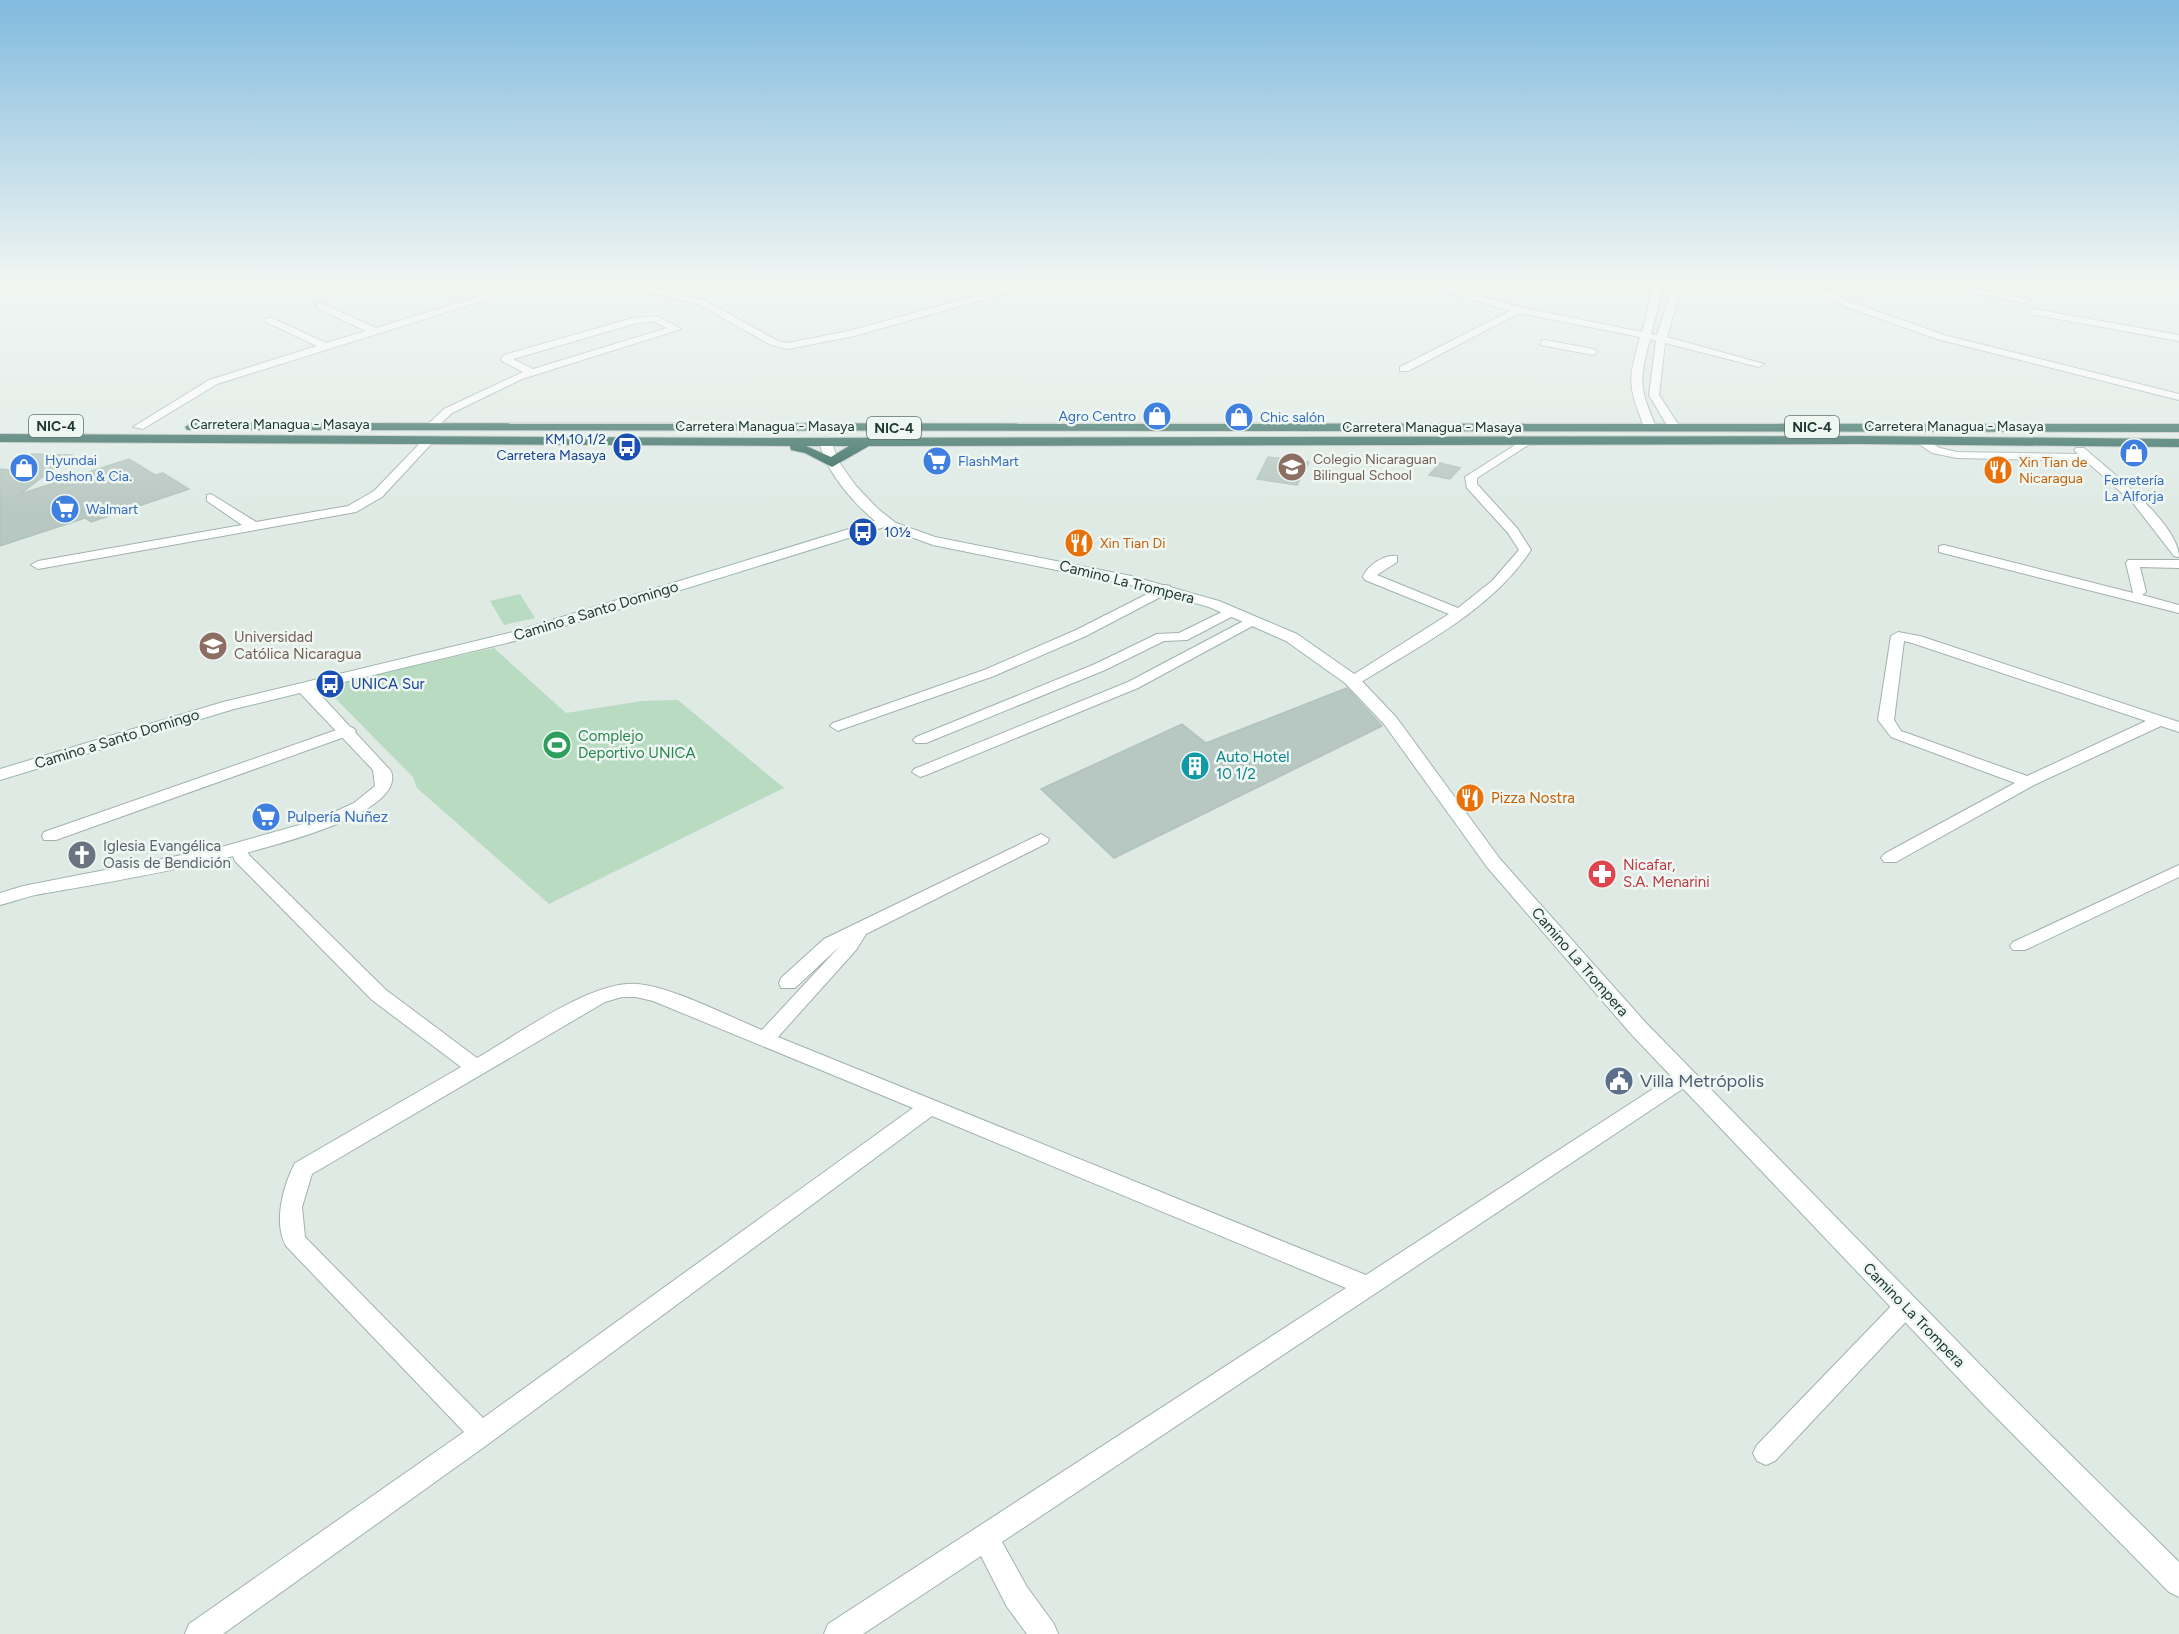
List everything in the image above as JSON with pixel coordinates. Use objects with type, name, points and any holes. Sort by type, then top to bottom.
[{"type":"highway","name":"Carretera Managua - Masaya","points":[[0,426],[139,427],[760,442],[1921,441],[2179,443]]},
{"type":"highway","points":[[54,439],[82,431],[73,426]]},
{"type":"highway","points":[[104,438],[96,433],[113,427]]},
{"type":"highway","points":[[747,428],[790,433],[825,441],[877,431],[1006,430],[1019,427]]},
{"type":"highway","points":[[1887,427],[1921,441],[1927,435],[1949,428]]},
{"type":"highway","name":"Carretera Managua - Masaya","points":[[0,438],[747,428],[2179,428]]},
{"type":"highway","points":[[2076,442],[2114,438],[2179,437]]},
{"type":"highway","points":[[760,442],[809,450],[832,463],[849,450],[877,441]]},
{"type":"street","points":[[139,427],[213,382],[283,360]]},
{"type":"street","points":[[508,360],[531,372]]},
{"type":"street","points":[[38,565],[352,509],[378,494],[448,411],[531,372],[572,360]]},
{"type":"street","points":[[1404,369],[1421,360]]},
{"type":"street","points":[[1639,360],[1635,377],[1636,393],[1650,427]]},
{"type":"street","points":[[1657,360],[1652,377],[1654,395],[1674,427]]},
{"type":"street","points":[[1745,360],[1759,364]]},
{"type":"street","points":[[2032,360],[2179,397]]},
{"type":"street","points":[[825,441],[825,450],[832,463],[884,523]]},
{"type":"street","points":[[1921,441],[1936,451],[1957,455],[2088,458]]},
{"type":"street","points":[[1353,681],[1459,613],[1519,563],[1525,550],[1513,531],[1471,485],[1471,477],[1527,442]]},
{"type":"street","points":[[2076,442],[2088,458],[2137,500],[2179,553]]},
{"type":"street","points":[[211,498],[254,527]]},
{"type":"street","name":"Camino La Trompera","points":[[884,523],[934,539],[1165,588],[1253,620],[1325,658],[1375,700],[1406,740],[1471,835],[1561,942],[1683,1079],[2097,1503],[2179,1582]]},
{"type":"street","name":"Camino a Santo Domingo","points":[[0,776],[207,711],[518,636],[884,523]]},
{"type":"street","points":[[1944,549],[2146,603],[2179,609]]},
{"type":"street","points":[[1392,559],[1369,574],[1370,577],[1459,613]]},
{"type":"street","points":[[2139,592],[2133,563],[2179,564]]},
{"type":"street","points":[[838,726],[989,673],[1081,633],[1165,588]]},
{"type":"street","points":[[921,740],[1100,667],[1162,637],[1182,637],[1230,612]]},
{"type":"street","points":[[920,772],[1133,685],[1253,620]]},
{"type":"street","points":[[2028,782],[1896,734],[1886,720],[1898,636],[1915,639],[2179,727]]},
{"type":"street","points":[[0,899],[30,890],[238,848],[346,815],[368,804],[383,789],[385,778],[381,768],[303,686]]},
{"type":"street","points":[[1890,858],[2028,782],[2159,721]]},
{"type":"street","points":[[50,836],[348,731]]},
{"type":"street","points":[[788,983],[830,943],[1041,839]]},
{"type":"street","points":[[238,848],[241,857],[379,995],[476,1068]]},
{"type":"street","points":[[2019,946],[2179,870]]},
{"type":"street","points":[[765,1039],[850,946],[859,930]]},
{"type":"street","points":[[482,1434],[294,1240],[291,1207],[303,1169],[598,997],[632,988],[645,990],[1367,1286]]},
{"type":"street","points":[[838,1634],[1683,1079]]},
{"type":"street","points":[[199,1634],[482,1434],[929,1107]]},
{"type":"street","points":[[1766,1453],[1906,1306]]},
{"type":"street","points":[[985,1537],[1017,1597],[1044,1634]]},
{"type":"green space","points":[[520,594],[535,618],[504,625],[490,601]]},
{"type":"green space","name":"Complejo Deportivo UNICA","points":[[494,648],[566,713],[642,701],[678,700],[784,788],[549,904],[417,788],[413,777],[326,689],[330,685]]},
{"type":"building","name":"Walmart","points":[[32,454],[72,455],[20,494],[129,459],[155,475],[163,473],[189,489],[91,522],[85,518],[0,546],[0,469],[11,470]]},
{"type":"building","name":"Colegio Nicaraguan Bilingual School","points":[[1268,457],[1309,462],[1297,485],[1257,479]]},
{"type":"building","points":[[1440,463],[1460,468],[1450,479],[1429,475]]},
{"type":"building","name":"Auto Hotel 10 1/2","points":[[1347,688],[1382,726],[1114,858],[1041,789],[1182,724],[1206,743]]},
{"type":"place","name":"Agro Centro","points":[[1157,416]]},
{"type":"place","name":"Chic salón","points":[[1239,417]]},
{"type":"place","name":"KM 10 1/2 Carretera Masaya","points":[[627,447]]},
{"type":"place","name":"Ferretería La Alforja","points":[[2134,453]]},
{"type":"place","name":"FlashMart","points":[[937,461]]},
{"type":"place","name":"Colegio Nicaraguan Bilingual School","points":[[1292,467]]},
{"type":"place","name":"Hyundai Deshon & Cia.","points":[[24,468]]},
{"type":"place","name":"Xin Tian de Nicaragua","points":[[1998,470]]},
{"type":"place","name":"Walmart","points":[[65,509]]},
{"type":"place","name":"10½","points":[[863,532]]},
{"type":"place","name":"Xin Tian Di","points":[[1079,543]]},
{"type":"place","name":"Universidad Católica Nicaragua","points":[[213,646]]},
{"type":"place","name":"UNICA Sur","points":[[330,684]]},
{"type":"place","name":"Complejo Deportivo UNICA","points":[[557,745]]},
{"type":"place","name":"Auto Hotel 10 1/2","points":[[1195,766]]},
{"type":"place","name":"Pizza Nostra","points":[[1470,798]]},
{"type":"place","name":"Pulpería Nuñez","points":[[266,817]]},
{"type":"place","name":"Iglesia Evangélica Oasis de Bendición","points":[[82,855]]},
{"type":"place","name":"Nicafar, S.A. Menarini","points":[[1602,874]]},
{"type":"place","name":"Villa Metrópolis","points":[[1619,1081]]}]
